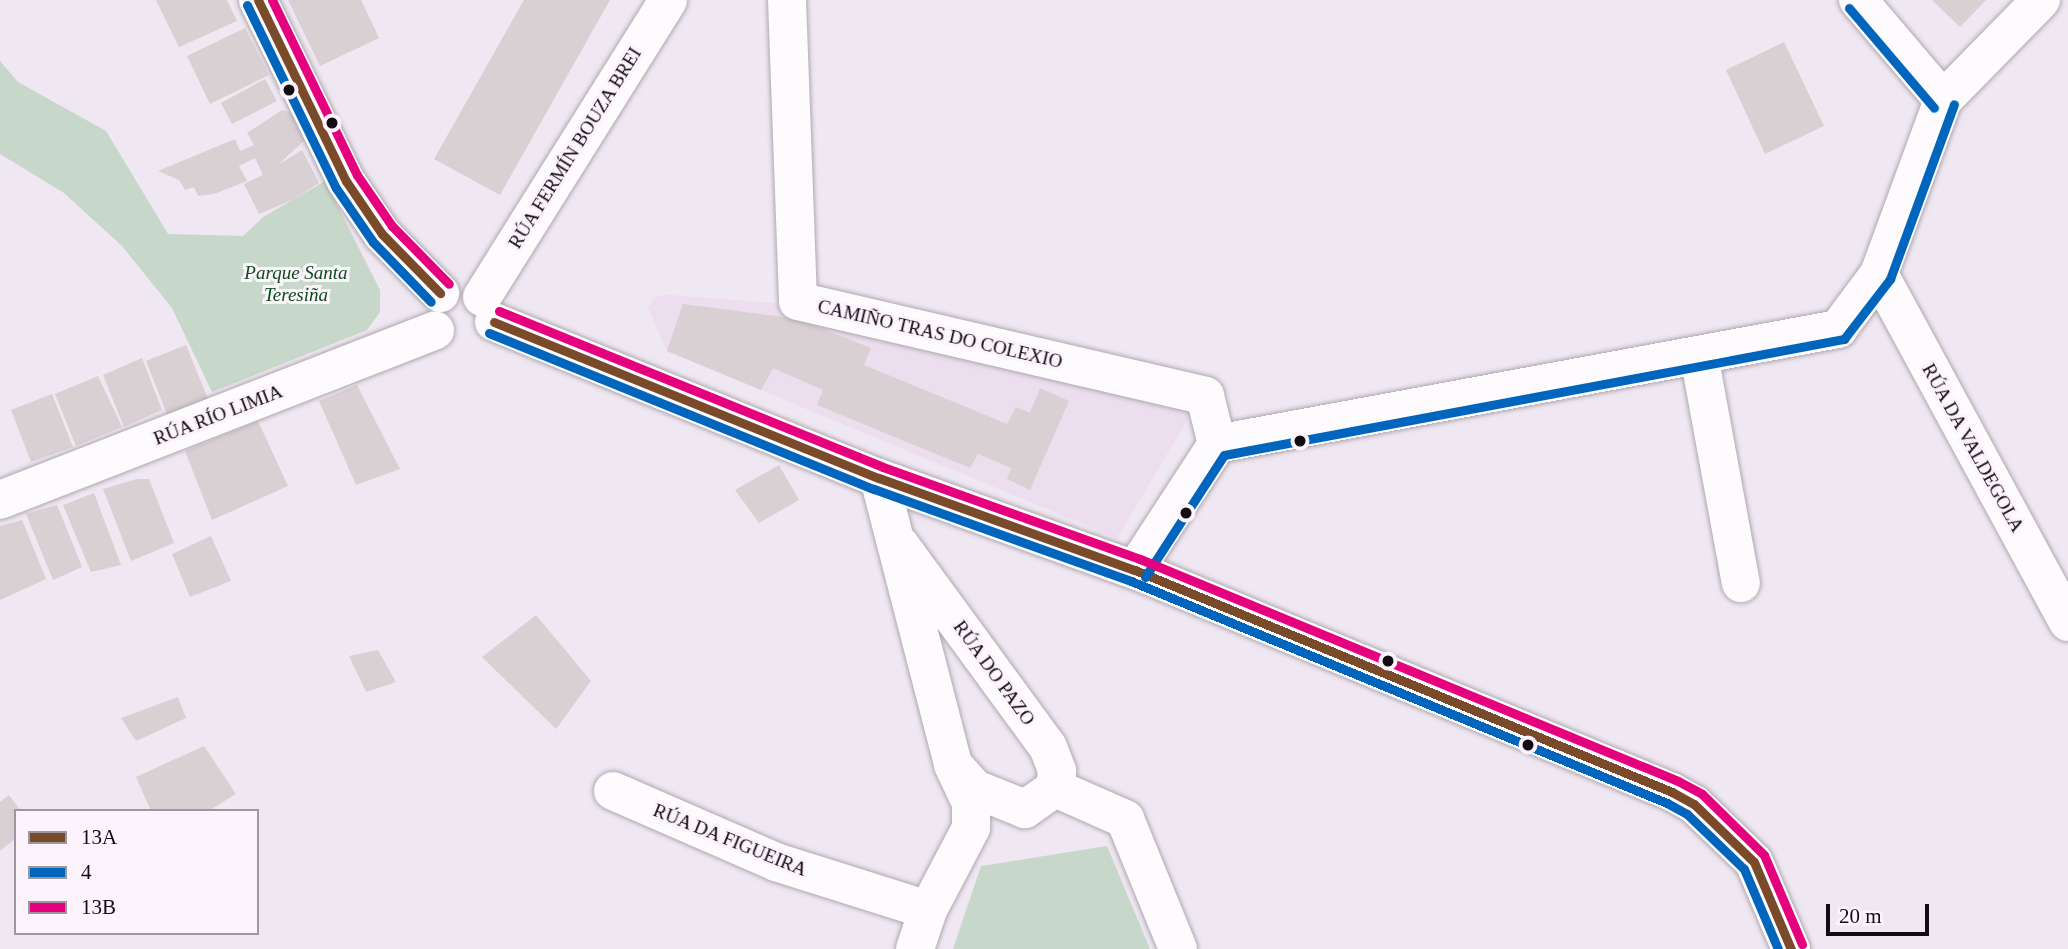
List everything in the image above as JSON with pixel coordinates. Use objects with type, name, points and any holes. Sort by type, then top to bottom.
[{"type":"street","points":[[258,0],[346,181],[382,234],[440,293]]},
{"type":"street","name":"RÚA FERMÍN BOUZA BREI","points":[[488,309],[668,0]]},
{"type":"street","name":"CAMIÑO TRAS DO COLEXIO","points":[[787,0],[798,301],[1205,396],[1217,444]]},
{"type":"street","points":[[1858,0],[1943,100]]},
{"type":"street","points":[[1135,570],[1217,444],[1839,329],[1879,274],[1943,100],[2034,2]]},
{"type":"street","name":"RÚA DA VALDEGOLA","points":[[1879,274],[2068,622]]},
{"type":"street","points":[[488,309],[479,336],[446,338],[426,323],[424,307],[440,293],[453,287],[488,309],[879,478],[1135,570],[1694,804],[1754,862],[1791,949]]},
{"type":"street","name":"RÚA RÍO LIMIA","points":[[0,500],[435,330]]},
{"type":"street","points":[[1699,355],[1741,583]]},
{"type":"street","name":"RÚA DO PAZO","points":[[879,478],[953,765],[971,803],[971,828],[928,910],[915,949]]},
{"type":"street","name":"RÚA DO PAZO","points":[[892,535],[1048,747],[1057,771],[1040,799],[959,851]]},
{"type":"street","name":"RÚA DO PAZO","points":[[953,765],[975,789],[1040,799]]},
{"type":"street","name":"RÚA DA FIGUEIRA","points":[[613,791],[776,862],[928,910]]},
{"type":"street","points":[[1040,799],[1125,820],[1178,949]]},
{"type":"shaded area","points":[[656,296],[771,303],[1180,399],[1193,410],[1117,538],[667,351],[648,308]]},
{"type":"green space","name":"Parque Santa Teresiña","points":[[0,61],[18,82],[106,131],[168,234],[243,236],[263,217],[325,181],[380,290],[380,312],[367,330],[212,392],[172,308],[122,246],[64,193],[0,154]]},
{"type":"green space","points":[[1107,846],[1150,949],[953,949],[981,866]]},
{"type":"building","points":[[156,0],[227,0],[237,21],[179,47]]},
{"type":"building","points":[[288,0],[361,0],[379,38],[320,66]]},
{"type":"building","points":[[524,0],[610,0],[500,195],[434,159]]},
{"type":"building","points":[[1932,0],[1986,0],[1960,27]]},
{"type":"building","points":[[245,28],[269,75],[210,104],[187,56]]},
{"type":"building","points":[[1784,42],[1824,126],[1765,154],[1726,70]]},
{"type":"building","points":[[265,79],[277,101],[232,124],[221,103]]},
{"type":"building","points":[[282,110],[291,113],[305,140],[278,165],[302,150],[319,183],[292,200],[259,214],[244,184],[263,175],[255,158],[239,166],[247,181],[214,194],[198,196],[194,187],[185,190],[179,180],[158,171],[235,139],[240,151],[254,145],[247,133]]},
{"type":"building","points":[[683,304],[798,319],[871,348],[864,365],[1007,424],[1016,407],[1030,413],[1040,388],[1069,401],[1030,490],[1007,479],[1011,468],[978,454],[970,468],[817,405],[823,390],[773,368],[761,390],[667,351]]},
{"type":"building","points":[[186,345],[210,404],[170,422],[146,361]]},
{"type":"building","points":[[142,358],[162,410],[124,427],[103,375]]},
{"type":"building","points":[[98,376],[122,427],[76,446],[55,394]]},
{"type":"building","points":[[357,385],[400,469],[356,485],[319,401]]},
{"type":"building","points":[[52,394],[73,447],[31,462],[11,410]]},
{"type":"building","points":[[258,421],[288,486],[212,520],[185,451]]},
{"type":"building","points":[[779,465],[799,500],[759,523],[735,490]]},
{"type":"building","points":[[137,479],[149,479],[174,543],[131,561],[103,489]]},
{"type":"building","points":[[94,493],[121,565],[91,572],[63,505]]},
{"type":"building","points":[[57,505],[82,567],[53,580],[26,514]]},
{"type":"building","points":[[22,520],[46,579],[0,600],[0,526]]},
{"type":"building","points":[[211,536],[231,581],[190,597],[172,554]]},
{"type":"building","points":[[536,615],[591,681],[556,729],[482,657]]},
{"type":"building","points":[[378,650],[396,682],[366,692],[349,656]]},
{"type":"building","points":[[178,697],[186,718],[136,741],[121,718]]},
{"type":"building","points":[[204,746],[236,794],[211,809],[150,809],[136,777]]},
{"type":"building","points":[[9,795],[20,809],[14,809],[14,840],[0,851],[0,802]]},
{"type":"transit line","name":"13A","points":[[258,0],[346,181],[382,234],[440,293]]},
{"type":"transit line","name":"13B","points":[[272,0],[357,175],[392,226],[449,284]]},
{"type":"transit line","name":"4","points":[[247,5],[336,188],[373,242],[431,302]]},
{"type":"transit line","name":"4","points":[[1849,8],[1934,108]]},
{"type":"transit line","name":"4","points":[[1145,577],[1224,455],[1844,339],[1890,279],[1954,104]]},
{"type":"transit line","name":"13B","points":[[499,311],[883,467],[1140,559],[1678,781],[1702,794],[1764,855],[1802,944]]},
{"type":"transit line","name":"13A","points":[[494,322],[879,478],[1135,570],[1672,792],[1694,804],[1754,862],[1791,949]]},
{"type":"transit line","name":"4","points":[[489,333],[874,489],[1131,581],[1667,803],[1687,814],[1744,869],[1778,949]]}]
